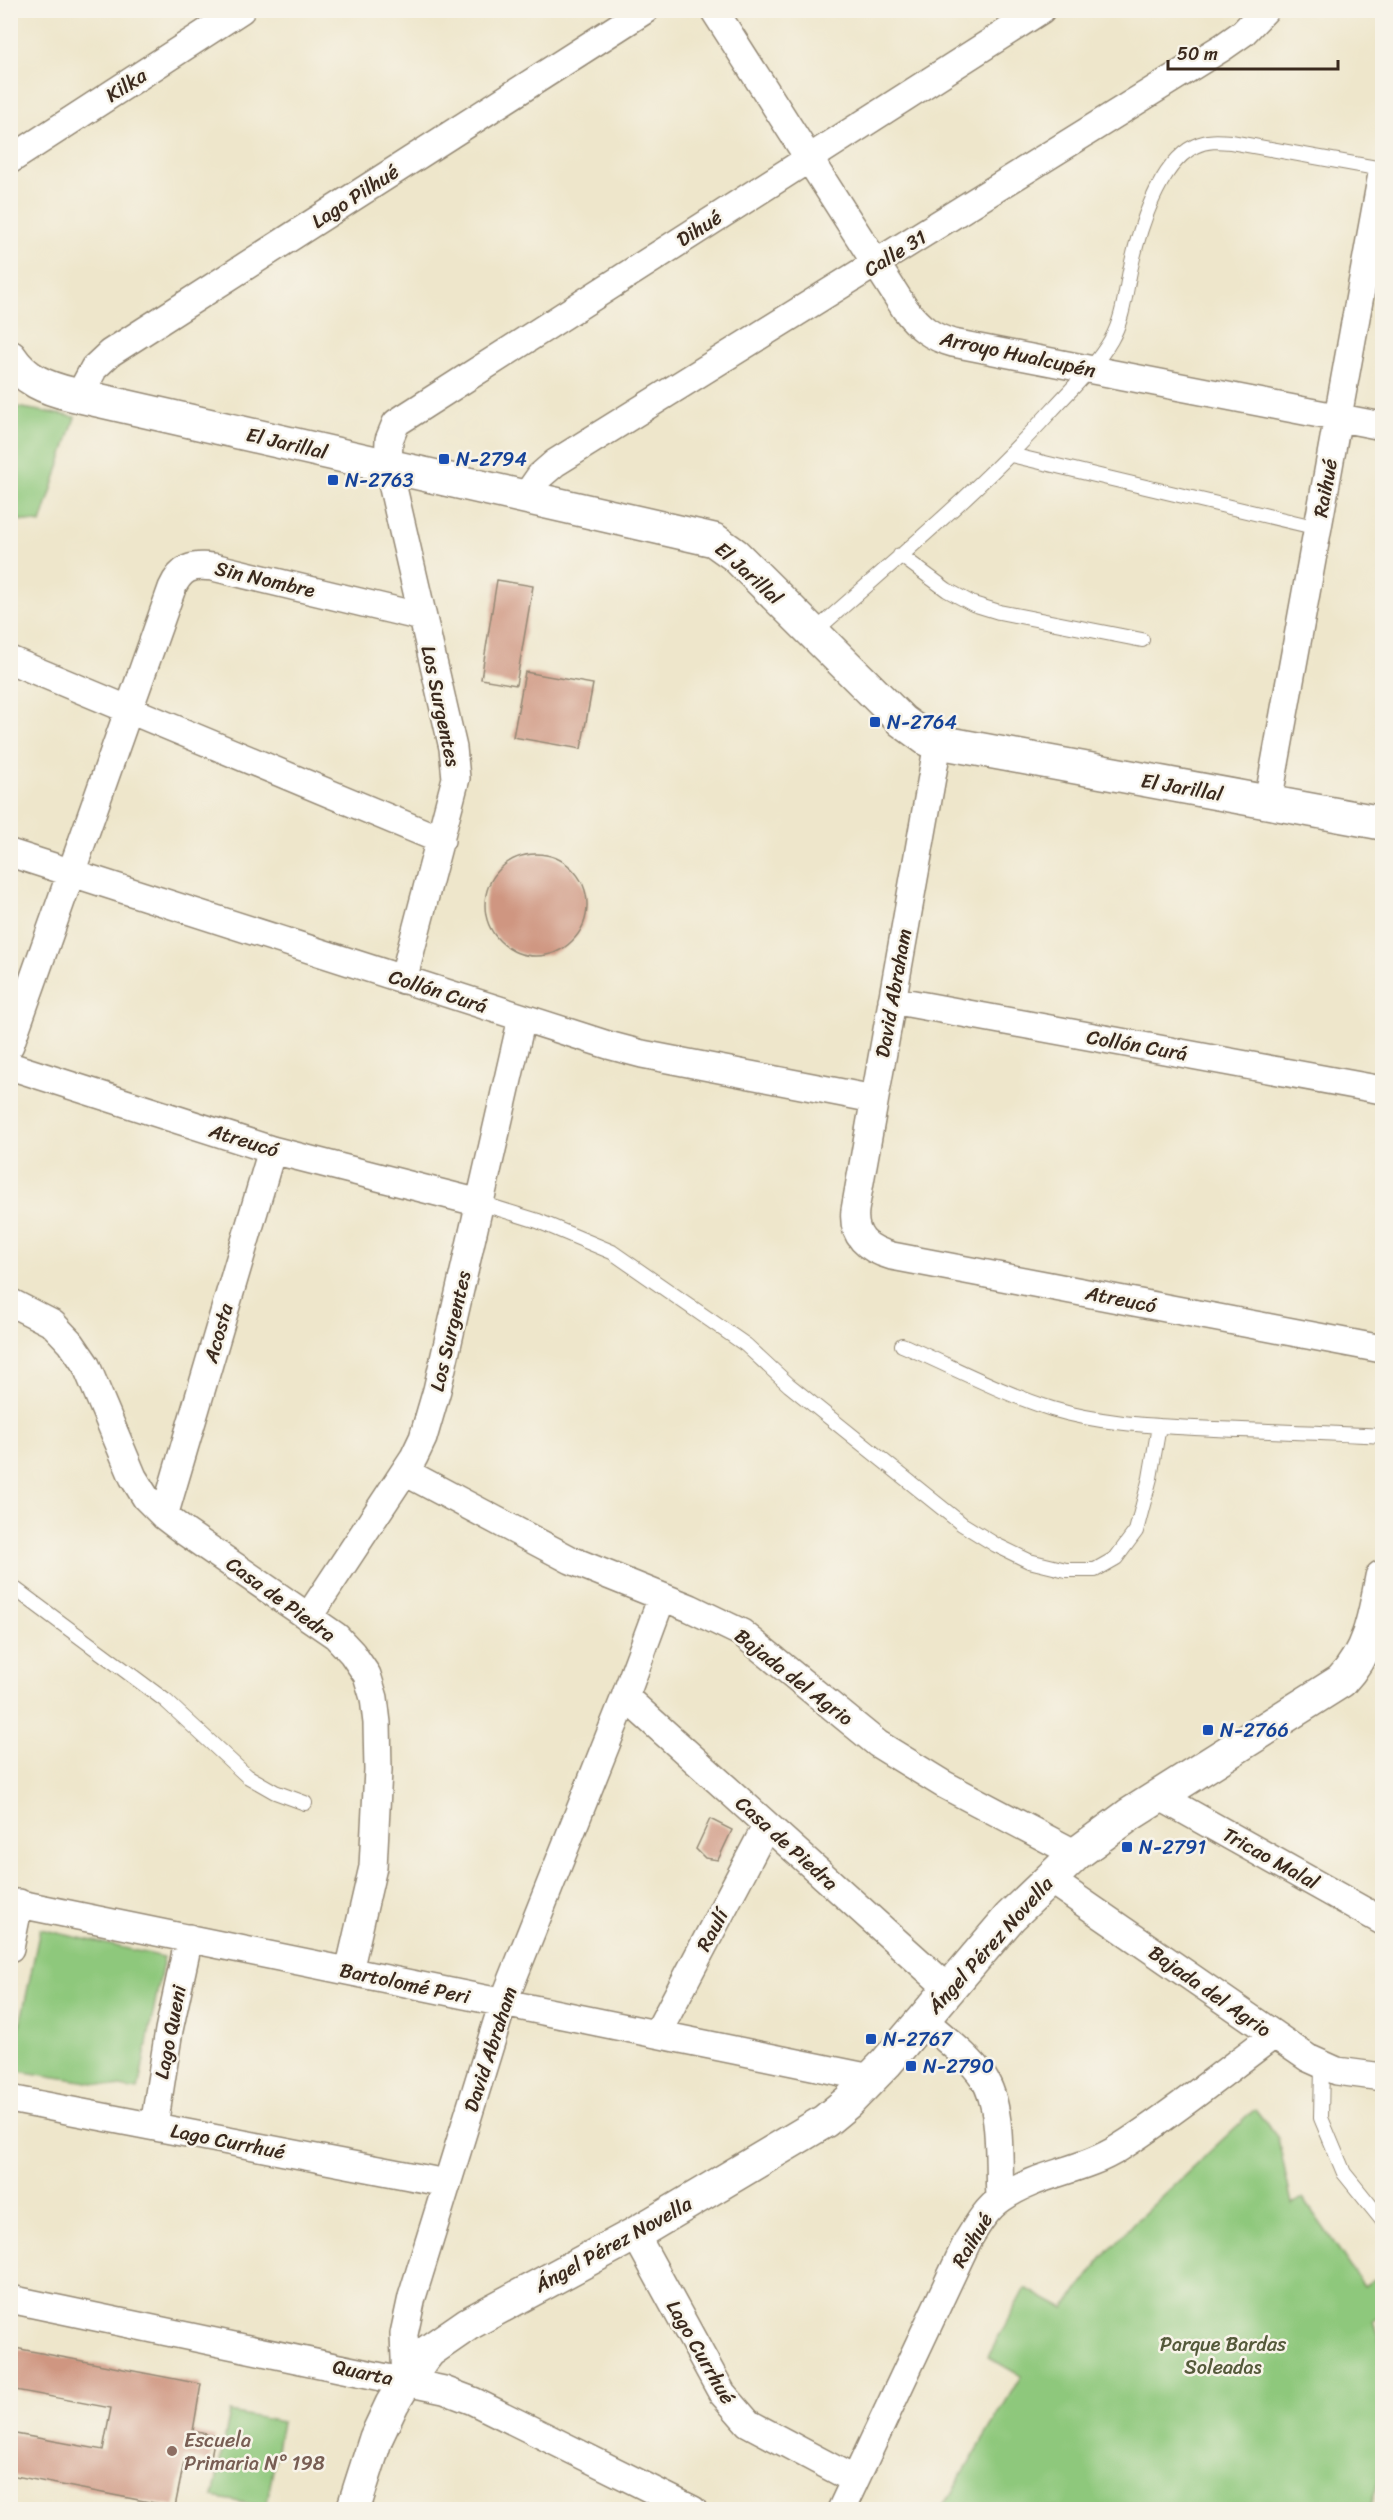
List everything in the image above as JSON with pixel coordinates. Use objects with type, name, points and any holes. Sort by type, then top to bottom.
[{"type":"street","name":"Kilka","points":[[10,160],[242,10]]},
{"type":"street","name":"Lago Pilhué","points":[[79,396],[94,368],[110,353],[645,10]]},
{"type":"street","name":"Arroyo Hualcupén","points":[[714,10],[916,324],[939,339],[1383,426]]},
{"type":"street","name":"Dihué","points":[[388,466],[387,450],[391,431],[404,417],[1041,10]]},
{"type":"street","name":"Calle 31","points":[[526,496],[540,476],[555,463],[1223,47],[1243,33],[1265,10]]},
{"type":"street","name":"Raihué","points":[[1268,802],[1383,172]]},
{"type":"street","name":"El Jarillal","points":[[10,357],[25,375],[38,384],[79,396],[714,540],[735,555],[910,729],[938,743],[1383,823]]},
{"type":"street","name":"Los Surgentes","points":[[388,466],[455,763],[456,778],[404,980]]},
{"type":"street","name":"Sin Nombre","points":[[10,1045],[177,578],[184,569],[194,566],[213,567],[422,616]]},
{"type":"street","points":[[10,660],[441,840]]},
{"type":"street","name":"David Abraham","points":[[862,1242],[856,1232],[854,1220],[938,743]]},
{"type":"street","name":"Collón Curá","points":[[10,853],[522,1018],[642,1054],[874,1099]]},
{"type":"street","name":"Collón Curá","points":[[892,1000],[1383,1090]]},
{"type":"street","name":"Los Surgentes","points":[[309,1616],[405,1472],[423,1438],[522,1018]]},
{"type":"street","name":"Atreucó","points":[[10,1066],[272,1150],[480,1203]]},
{"type":"street","name":"Acosta","points":[[164,1516],[272,1150]]},
{"type":"street","name":"Atreucó","points":[[862,1242],[871,1249],[892,1256],[1383,1349]]},
{"type":"street","name":"Casa de Piedra","points":[[10,1302],[53,1324],[81,1358],[98,1391],[133,1477],[146,1498],[164,1516],[336,1636],[352,1653],[367,1675],[374,1698],[377,1724],[378,1770],[374,1867],[349,1971]]},
{"type":"street","name":"Bajada del Agrio","points":[[405,1472],[571,1560],[718,1620],[742,1633],[878,1744],[909,1764],[1076,1854]]},
{"type":"street","name":"Ángel Pérez Novella","points":[[406,2380],[429,2351],[468,2324],[634,2234],[825,2121],[848,2102],[871,2078],[1010,1917],[1076,1854],[1159,1796],[1341,1681],[1376,1636],[1383,1577]]},
{"type":"street","name":"David Abraham","points":[[353,2510],[376,2438],[406,2380],[404,2334],[407,2316],[503,2003],[625,1697],[662,1597]]},
{"type":"street","name":"Casa de Piedra","points":[[625,1697],[949,1989]]},
{"type":"street","name":"Tricao Malal","points":[[1159,1796],[1383,1921]]},
{"type":"street","name":"Raulí","points":[[657,2034],[767,1825]]},
{"type":"street","name":"Bajada del Agrio","points":[[1049,1879],[1322,2066],[1337,2071],[1383,2077]]},
{"type":"street","points":[[10,1948],[15,1903]]},
{"type":"street","name":"Bartolomé Peri","points":[[15,1903],[871,2078]]},
{"type":"street","name":"Lago Queni","points":[[154,2126],[169,2030],[189,1938]]},
{"type":"street","points":[[923,2019],[972,2065],[983,2077],[989,2089],[996,2120],[1000,2198]]},
{"type":"street","name":"Raihué","points":[[841,2510],[968,2240],[983,2217],[1000,2198],[1042,2178],[1088,2164],[1120,2147],[1274,2035]]},
{"type":"street","name":"Lago Currhué","points":[[10,2099],[446,2183]]},
{"type":"street","name":"Lago Currhué","points":[[634,2234],[722,2393],[734,2409],[764,2434],[855,2480]]},
{"type":"street","name":"Quarta","points":[[10,2299],[406,2380],[444,2390],[473,2401],[693,2510]]},
{"type":"lane","points":[[813,633],[1011,455],[1105,351],[1117,330],[1138,239],[1149,208],[1172,165],[1183,153],[1197,144],[1213,140],[1231,141],[1383,172]]},
{"type":"lane","points":[[1011,455],[1318,528]]},
{"type":"lane","points":[[900,555],[947,590],[973,604],[999,612],[1142,640]]},
{"type":"lane","points":[[480,1203],[555,1227],[612,1252],[746,1345],[789,1385],[962,1524],[996,1545],[1029,1561],[1066,1570],[1095,1570],[1116,1558],[1136,1531],[1150,1478],[1159,1426]]},
{"type":"lane","points":[[902,1345],[1052,1409],[1118,1423],[1383,1436]]},
{"type":"lane","points":[[10,1584],[166,1701],[247,1776],[275,1792],[305,1803]]},
{"type":"lane","points":[[1322,2066],[1321,2118],[1344,2173],[1383,2220]]},
{"type":"green space","points":[[11,406],[75,417],[41,523],[11,519]]},
{"type":"green space","points":[[40,1929],[164,1957],[138,2090],[11,2070]]},
{"type":"green space","name":"Parque Bardas Soleadas","points":[[1255,2109],[1278,2138],[1292,2204],[1303,2198],[1364,2286],[1378,2277],[1382,2287],[1382,2314],[1373,2322],[1382,2347],[1382,2467],[1370,2509],[942,2509],[1021,2376],[988,2357],[1025,2288],[1064,2309],[1099,2262],[1135,2222]]},
{"type":"green space","points":[[230,2412],[282,2422],[266,2507],[213,2497]]},
{"type":"building","points":[[497,580],[533,586],[516,685],[481,679]]},
{"type":"building","points":[[525,672],[593,684],[581,749],[513,737]]},
{"type":"building","points":[[536,854],[556,858],[572,869],[583,885],[587,905],[583,925],[572,941],[556,952],[536,956],[516,952],[500,941],[489,925],[485,905],[489,885],[500,869],[516,858]]},
{"type":"building","points":[[710,1819],[732,1830],[718,1860],[705,1858],[696,1849]]},
{"type":"building","points":[[10,2347],[201,2384],[193,2431],[215,2436],[210,2462],[185,2457],[175,2507],[10,2475],[10,2433],[103,2450],[111,2408],[10,2389]]},
{"type":"place","name":"N-2794","points":[[444,459]]},
{"type":"place","name":"N-2763","points":[[333,480]]},
{"type":"place","name":"N-2764","points":[[875,722]]},
{"type":"place","name":"N-2766","points":[[1208,1730]]},
{"type":"place","name":"N-2791","points":[[1127,1847]]},
{"type":"place","name":"N-2767","points":[[871,2039]]},
{"type":"place","name":"N-2790","points":[[911,2066]]},
{"type":"place","name":"Escuela Primaria N° 198","points":[[172,2451]]}]
